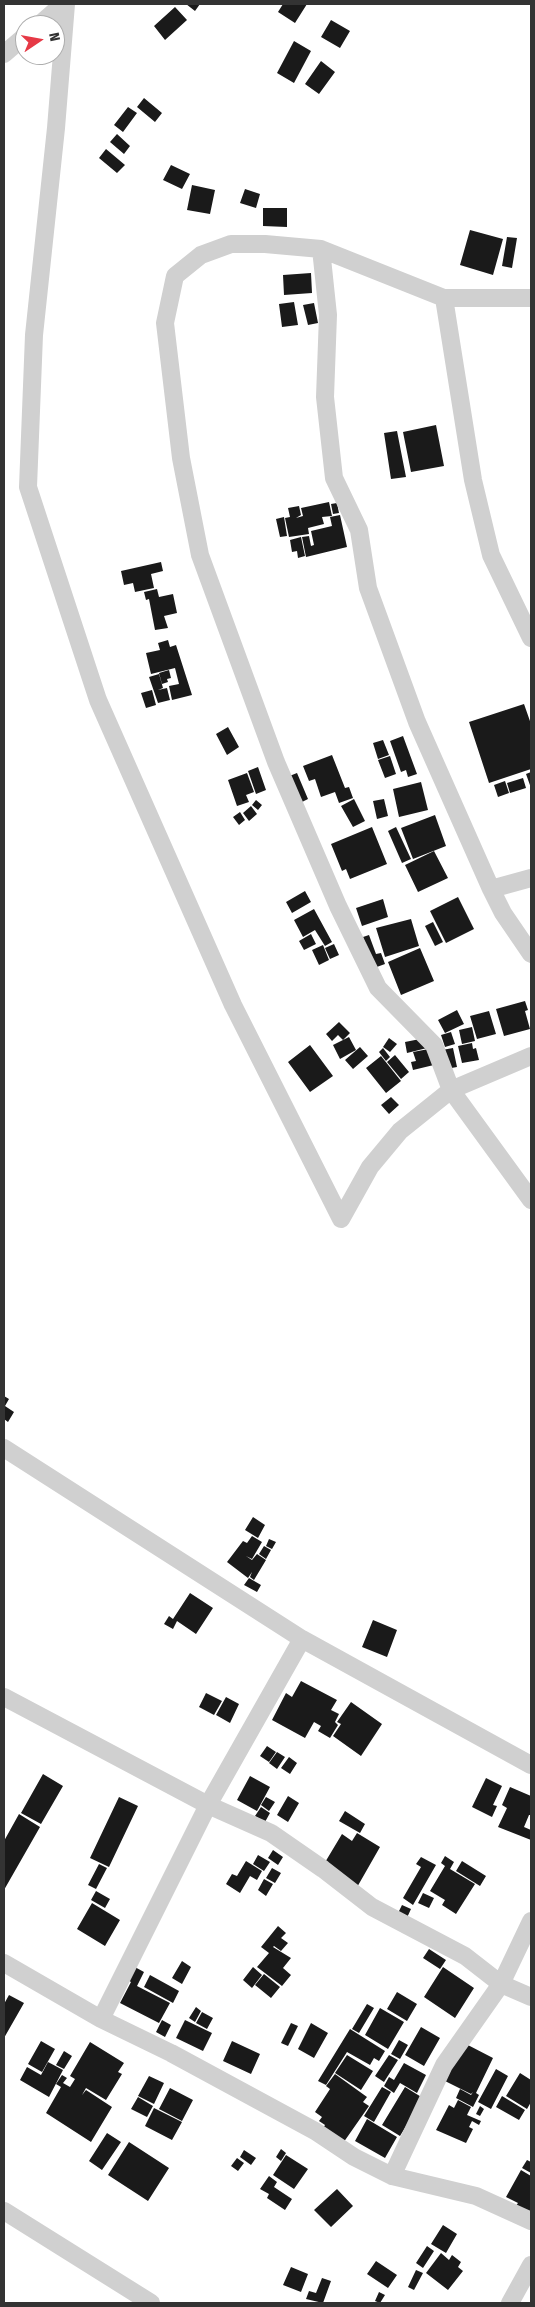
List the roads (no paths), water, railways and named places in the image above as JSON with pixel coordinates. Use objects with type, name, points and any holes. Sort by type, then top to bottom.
[{"type":"street","points":[[51,15],[65,4]]},
{"type":"street","points":[[65,4],[56,128],[34,336],[28,487],[98,700],[234,1005],[341,1219],[370,1167],[400,1131],[451,1090],[531,1056]]},
{"type":"street","points":[[4,54],[15,45]]},
{"type":"street","points":[[531,298],[444,298],[321,250],[265,244],[231,244],[201,254],[175,276],[165,323],[180,458],[200,555],[276,762],[338,906],[378,988],[434,1045],[451,1090],[531,1200]]},
{"type":"street","points":[[321,250],[328,315],[325,397],[334,478],[359,530],[368,588],[417,722],[491,889],[503,913],[531,954]]},
{"type":"street","points":[[444,298],[473,480],[491,555],[531,638]]},
{"type":"street","points":[[491,889],[531,878]]},
{"type":"street","points":[[4,1448],[302,1639],[531,1765]]},
{"type":"street","points":[[101,2019],[208,1805],[302,1639]]},
{"type":"street","points":[[4,1697],[208,1805],[271,1833],[323,1869],[372,1907],[465,1956],[501,1984],[531,1997]]},
{"type":"street","points":[[392,2176],[444,2065],[501,1984],[531,1921]]},
{"type":"street","points":[[4,1963],[101,2019],[316,2131],[354,2157],[392,2176],[476,2196],[531,2221]]},
{"type":"street","points":[[4,2211],[151,2303]]},
{"type":"street","points":[[510,2303],[531,2266]]}]
